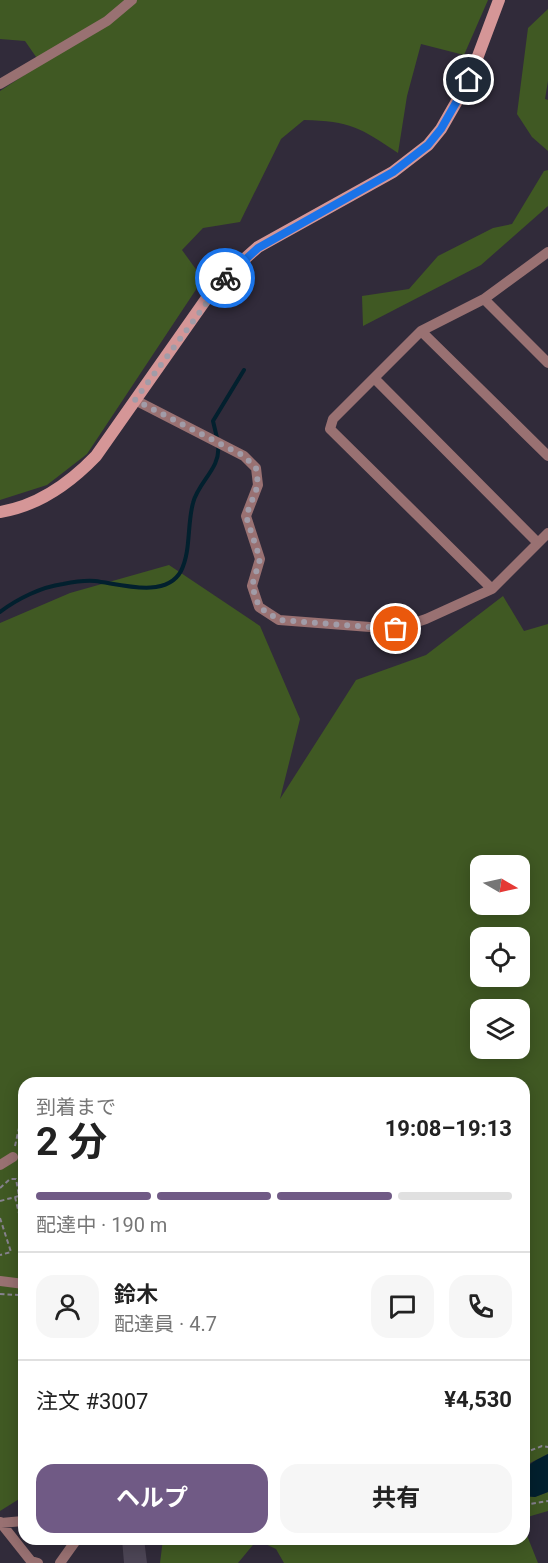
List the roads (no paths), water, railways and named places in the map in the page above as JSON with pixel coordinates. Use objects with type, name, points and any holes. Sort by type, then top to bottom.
[{"type":"street","points":[[0,84],[107,21],[132,0]]},
{"type":"street","points":[[0,512],[14,510],[48,495],[74,478],[96,456],[216,285],[249,255],[393,172],[428,145],[441,129],[469,80],[499,0]]},
{"type":"street","points":[[492,589],[330,429],[333,419],[421,331],[484,299],[545,258]]},
{"type":"street","points":[[484,299],[548,363]]},
{"type":"street","points":[[421,331],[548,456]]},
{"type":"street","points":[[374,378],[538,543]]},
{"type":"street","points":[[135,400],[244,456],[256,468],[258,485],[246,516],[260,559],[252,586],[259,607],[279,620],[396,629],[426,619],[492,589],[548,533]]},
{"type":"street","points":[[0,1164],[13,1157]]},
{"type":"street","points":[[0,1281],[18,1283]]},
{"type":"street","points":[[1,1522],[18,1521]]},
{"type":"street","points":[[1,1522],[18,1543]]},
{"type":"street","points":[[19,1545],[33,1562]]},
{"type":"street","points":[[60,1563],[72,1545]]},
{"type":"water","points":[[548,1454],[548,1492],[535,1497],[530,1497],[530,1464]]},
{"type":"waterway","points":[[217,438],[213,421],[244,370]]},
{"type":"waterway","points":[[0,612],[30,594],[67,583],[91,581],[142,588],[165,585],[174,580],[181,571],[186,555],[193,503],[199,488],[213,468],[218,446]]}]
